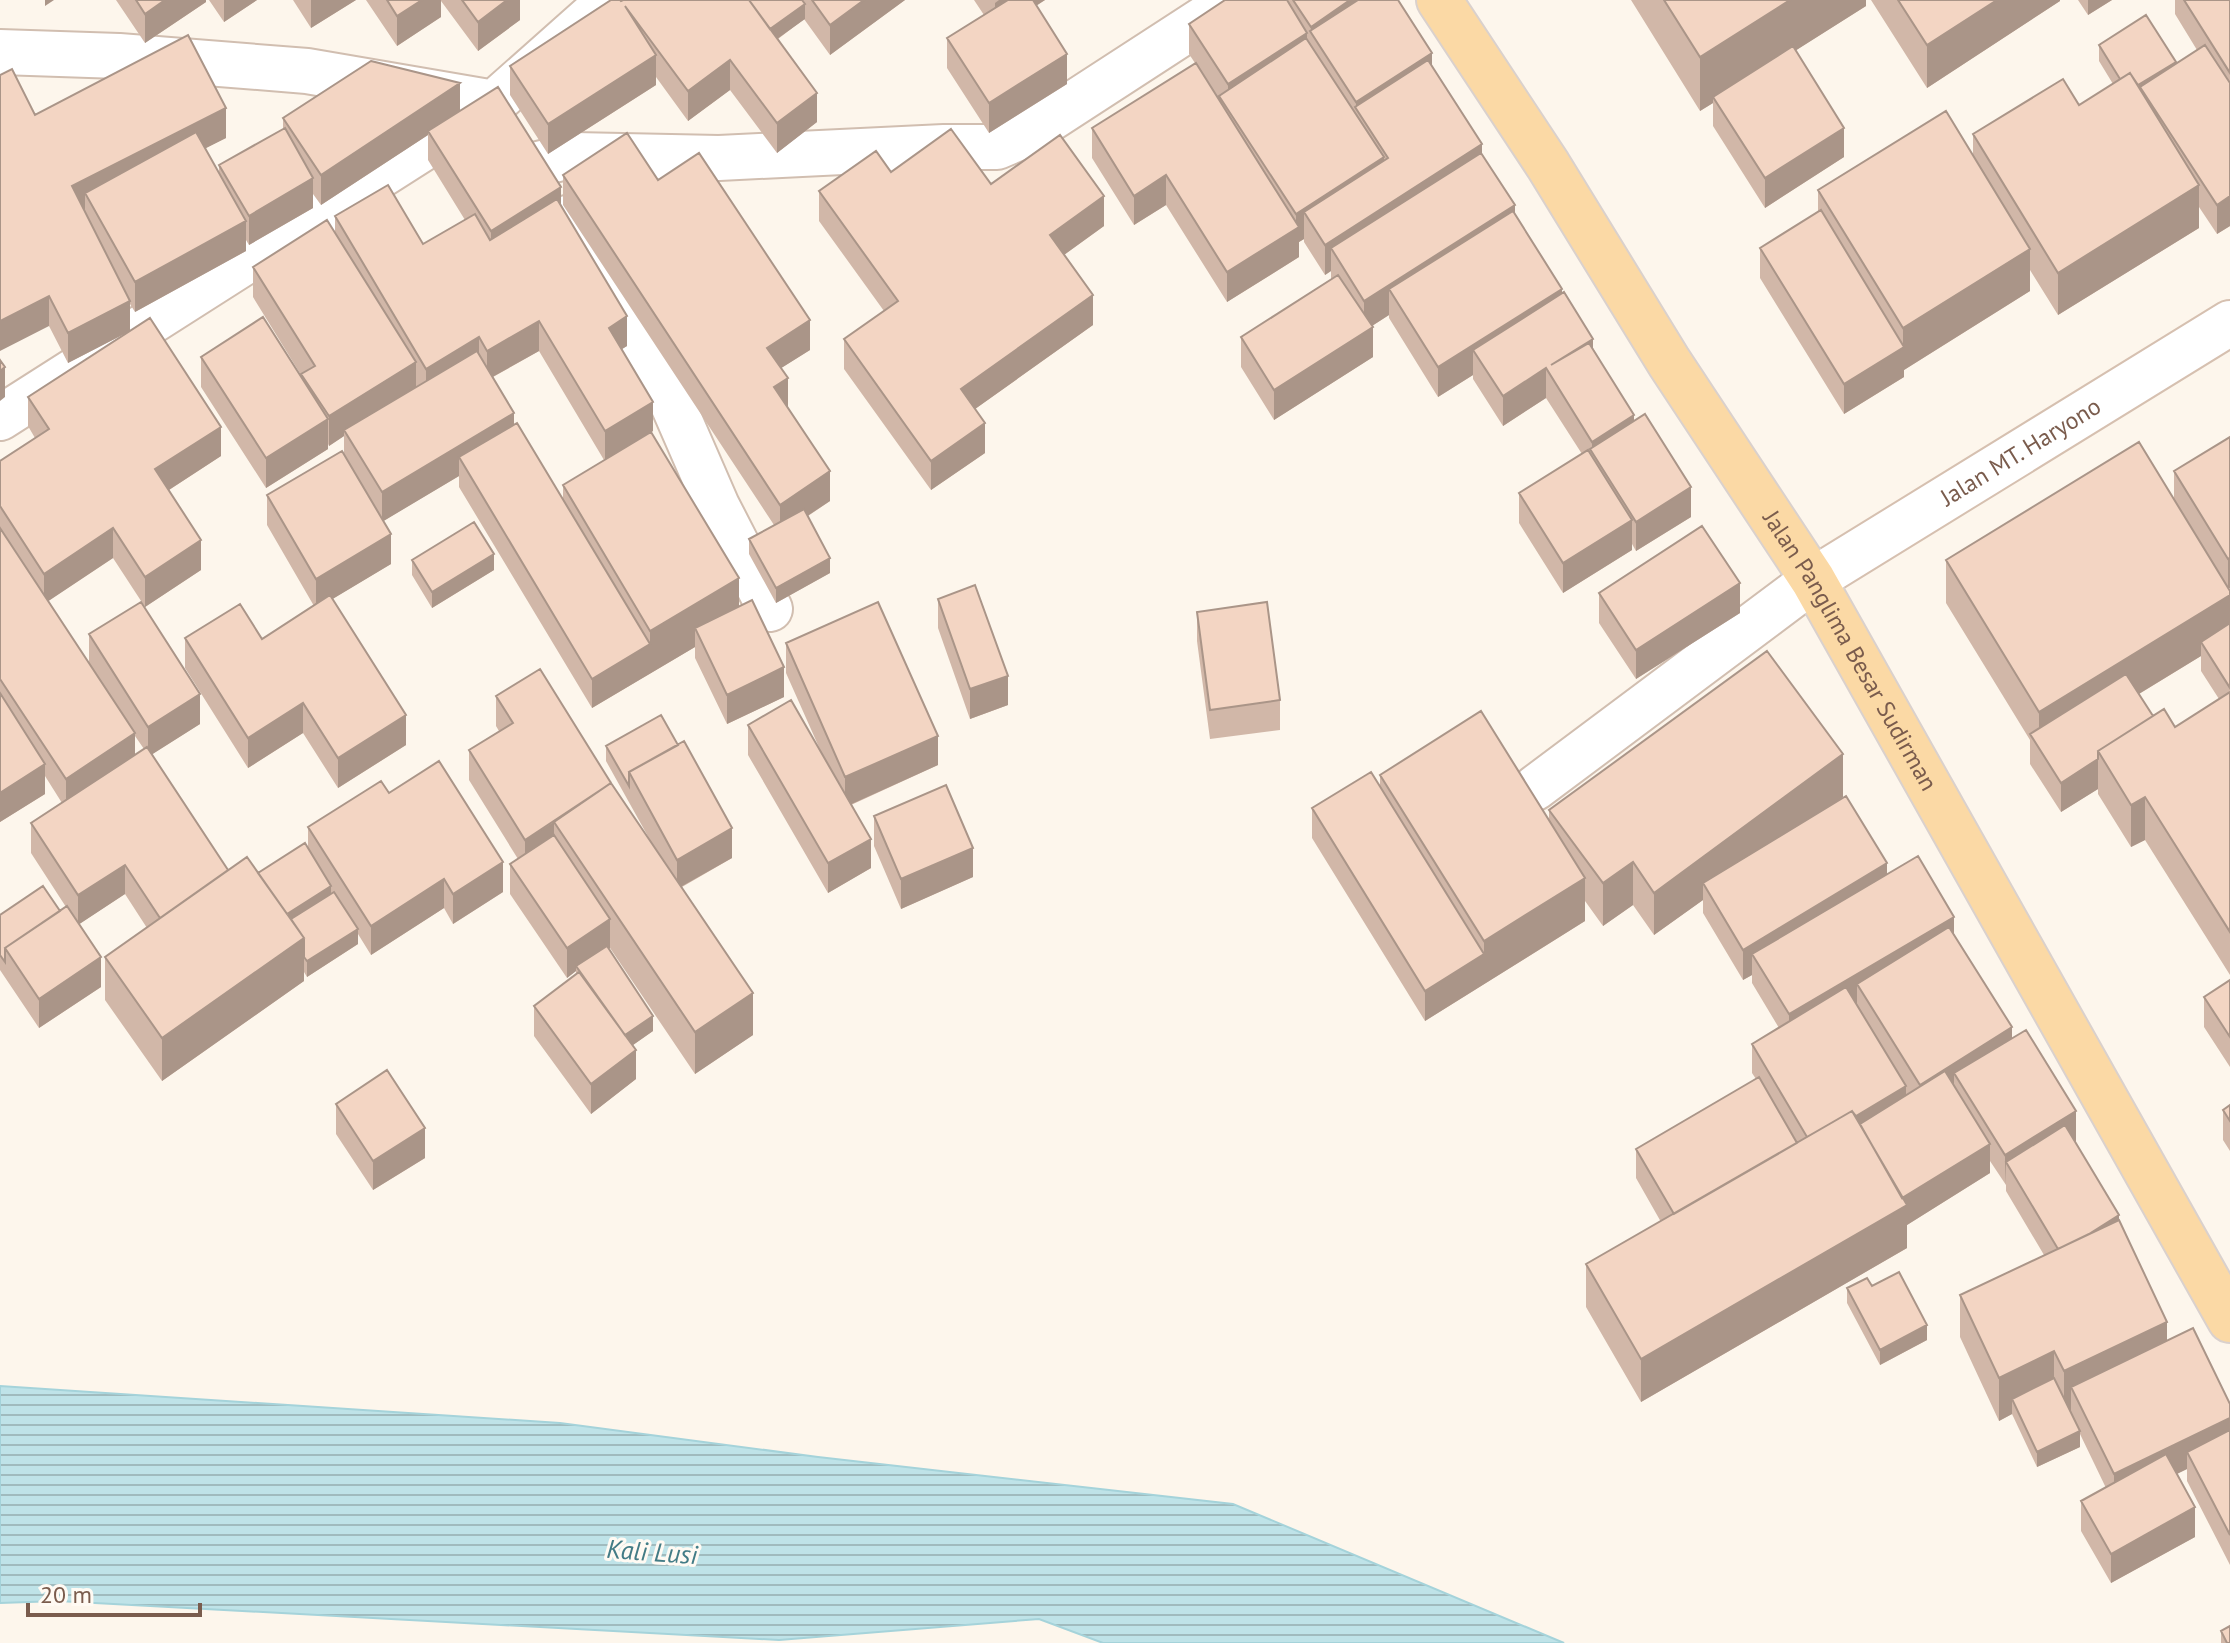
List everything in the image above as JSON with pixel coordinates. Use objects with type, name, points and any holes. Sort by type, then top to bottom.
[{"type":"main road","name":"Jalan Panglima Besar Sudirman","points":[[1439,0],[1548,165],[1669,362],[1813,580],[2230,1320]]},
{"type":"street","points":[[0,418],[494,103],[610,0]]},
{"type":"street","points":[[534,165],[574,155],[719,158],[997,147],[1025,135],[1233,0]]},
{"type":"street","points":[[0,52],[119,56],[307,71],[494,103],[616,296],[670,398],[717,506],[770,609]]},
{"type":"street","name":"Jalan MT. Haryono","points":[[1535,788],[1813,580],[2230,323]]},
{"type":"water","name":"Kali Lusi","points":[[0,1386],[560,1423],[818,1457],[1233,1504],[1564,1643],[1103,1643],[1039,1619],[779,1640],[58,1601],[0,1603]]},
{"type":"building","points":[[136,0],[165,0],[145,14]]},
{"type":"building","points":[[387,0],[422,0],[397,16]]},
{"type":"building","points":[[462,0],[507,0],[478,22]]},
{"type":"building","points":[[611,0],[749,0],[817,93],[777,123],[730,60],[688,91],[625,6],[656,55],[548,124],[510,66]]},
{"type":"building","points":[[749,0],[802,0],[805,4],[770,29]]},
{"type":"building","points":[[812,0],[864,0],[830,25]]},
{"type":"building","points":[[1008,0],[1033,0],[1067,54],[989,103],[947,38]]},
{"type":"building","points":[[1225,0],[1287,0],[1307,33],[1228,84],[1189,24]]},
{"type":"building","points":[[1293,0],[1350,0],[1311,27]]},
{"type":"building","points":[[1358,0],[1398,0],[1432,53],[1356,102],[1310,31]]},
{"type":"building","points":[[1664,0],[1790,0],[1700,57]]},
{"type":"building","points":[[1898,0],[1997,0],[1927,45]]},
{"type":"building","points":[[2184,0],[2230,0],[2230,73]]},
{"type":"building","points":[[2146,15],[2176,62],[2138,85],[2130,73],[2120,79],[2099,45]]},
{"type":"building","points":[[188,35],[226,108],[72,186],[130,301],[68,333],[49,296],[0,321],[0,75],[12,69],[35,115]]},
{"type":"building","points":[[1306,38],[1384,157],[1296,214],[1219,96]]},
{"type":"building","points":[[2205,45],[2230,83],[2230,196],[2217,205],[2140,87]]},
{"type":"building","points":[[1793,46],[1844,128],[1765,178],[1713,97]]},
{"type":"building","points":[[1428,60],[1482,144],[1325,245],[1304,212],[1388,158],[1355,107]]},
{"type":"building","points":[[371,61],[460,83],[321,175],[283,118]]},
{"type":"building","points":[[1196,63],[1299,227],[1227,272],[1166,175],[1134,196],[1092,128]]},
{"type":"building","points":[[2130,73],[2199,185],[2058,273],[1973,134],[2063,79],[2079,105]]},
{"type":"building","points":[[498,87],[561,187],[491,231],[428,131]]},
{"type":"building","points":[[1946,111],[2030,249],[1903,328],[1818,190]]},
{"type":"building","points":[[285,128],[313,178],[249,216],[219,165]]},
{"type":"building","points":[[951,129],[991,184],[1060,135],[1104,196],[1050,235],[1093,295],[961,389],[985,423],[931,461],[844,339],[898,301],[819,191],[876,151],[891,172]]},
{"type":"building","points":[[196,132],[246,221],[135,282],[85,193]]},
{"type":"building","points":[[627,133],[658,180],[699,153],[810,320],[767,348],[788,378],[774,387],[830,471],[780,505],[563,175]]},
{"type":"building","points":[[1481,153],[1515,205],[1364,301],[1331,248]]},
{"type":"building","points":[[388,185],[423,244],[475,214],[490,240],[557,199],[627,316],[609,328],[653,402],[605,431],[539,321],[487,351],[479,337],[426,369],[335,216]]},
{"type":"building","points":[[1821,210],[1904,347],[1844,384],[1760,248]]},
{"type":"building","points":[[1513,211],[1562,289],[1438,367],[1389,289]]},
{"type":"building","points":[[327,220],[416,362],[329,416],[301,374],[315,366],[253,267]]},
{"type":"building","points":[[1338,275],[1373,327],[1274,390],[1241,337]]},
{"type":"building","points":[[1564,292],[1593,339],[1551,365],[1589,343],[1634,415],[1592,442],[1546,368],[1503,396],[1473,350]]},
{"type":"building","points":[[263,317],[328,419],[266,458],[201,357]]},
{"type":"building","points":[[150,318],[221,427],[155,469],[201,540],[145,577],[113,528],[44,574],[0,506],[0,461],[49,429],[28,397]]},
{"type":"building","points":[[477,351],[514,413],[382,492],[344,430]]},
{"type":"building","points":[[1645,414],[1691,487],[1636,522],[1590,449]]},
{"type":"building","points":[[517,423],[650,644],[592,679],[459,457]]},
{"type":"building","points":[[651,432],[739,578],[650,631],[563,485]]},
{"type":"building","points":[[2230,437],[2230,558],[2228,559],[2174,471]]},
{"type":"building","points":[[2139,442],[2230,595],[2039,712],[1946,560]]},
{"type":"building","points":[[1588,450],[1632,520],[1563,563],[1519,493]]},
{"type":"building","points":[[342,451],[391,534],[316,579],[267,495]]},
{"type":"building","points":[[804,509],[830,558],[776,588],[749,539]]},
{"type":"building","points":[[474,522],[494,554],[432,592],[412,560]]},
{"type":"building","points":[[1702,526],[1740,583],[1636,650],[1599,593]]},
{"type":"building","points":[[0,528],[135,733],[66,779],[0,679]]},
{"type":"building","points":[[975,585],[1008,676],[970,689],[938,599]]},
{"type":"building","points":[[330,595],[406,715],[338,758],[303,703],[248,738],[185,638],[240,604],[262,639]]},
{"type":"building","points":[[752,600],[784,667],[727,695],[695,628]]},
{"type":"building","points":[[141,602],[200,694],[148,727],[89,634]]},
{"type":"building","points":[[878,602],[938,736],[845,777],[786,643]]},
{"type":"building","points":[[1267,602],[1280,700],[1210,710],[1197,612]]},
{"type":"building","points":[[2230,623],[2230,688],[2201,642]]},
{"type":"building","points":[[1767,651],[1843,754],[1654,893],[1633,862],[1603,883],[1549,810]]},
{"type":"building","points":[[540,669],[611,783],[525,840],[469,750],[513,723],[496,696]]},
{"type":"building","points":[[2126,674],[2153,716],[2098,751],[2098,759],[2061,783],[2030,734]]},
{"type":"building","points":[[2230,692],[2230,932],[2145,797],[2131,805],[2098,751],[2164,709],[2175,727]]},
{"type":"building","points":[[0,693],[45,764],[0,793]]},
{"type":"building","points":[[791,700],[871,839],[828,863],[748,725]]},
{"type":"building","points":[[1481,711],[1585,878],[1484,941],[1380,775]]},
{"type":"building","points":[[661,715],[678,745],[629,772],[629,786],[606,746]]},
{"type":"building","points":[[684,741],[732,828],[677,860],[629,772]]},
{"type":"building","points":[[147,747],[228,870],[160,918],[125,865],[78,895],[31,823]]},
{"type":"building","points":[[439,761],[503,862],[453,894],[444,879],[371,926],[308,827],[381,781],[389,793]]},
{"type":"building","points":[[1371,772],[1484,954],[1425,991],[1312,808]]},
{"type":"building","points":[[611,783],[753,993],[695,1032],[554,822]]},
{"type":"building","points":[[946,785],[973,848],[901,879],[874,816]]},
{"type":"building","points":[[1846,796],[1887,863],[1743,950],[1703,883]]},
{"type":"building","points":[[554,835],[610,919],[567,948],[510,864]]},
{"type":"building","points":[[305,843],[331,886],[287,914],[258,873]]},
{"type":"building","points":[[1918,856],[1954,917],[1789,1014],[1752,954]]},
{"type":"building","points":[[247,857],[304,938],[162,1038],[105,957]]},
{"type":"building","points":[[43,886],[60,911],[5,948],[5,962],[0,955],[0,915]]},
{"type":"building","points":[[334,892],[358,929],[307,961],[304,957],[304,938],[291,919]]},
{"type":"building","points":[[67,906],[101,957],[39,999],[5,948]]},
{"type":"building","points":[[1949,927],[2012,1027],[1920,1085],[1857,984]]},
{"type":"building","points":[[607,946],[653,1016],[625,1035],[576,966]]},
{"type":"building","points":[[579,972],[636,1050],[591,1084],[534,1006]]},
{"type":"building","points":[[2230,980],[2230,1037],[2204,997]]},
{"type":"building","points":[[1846,987],[1906,1086],[1856,1116],[1852,1111],[1807,1137],[1752,1044]]},
{"type":"building","points":[[2026,1030],[2076,1111],[2005,1155],[1954,1073]]},
{"type":"building","points":[[387,1070],[425,1128],[373,1161],[336,1104]]},
{"type":"building","points":[[1945,1071],[1990,1144],[1902,1198],[1860,1124]]},
{"type":"building","points":[[1759,1077],[1797,1143],[1674,1214],[1636,1149]]},
{"type":"building","points":[[2230,1105],[2230,1121],[2223,1110]]},
{"type":"building","points":[[1852,1111],[1907,1205],[1641,1359],[1586,1264]]},
{"type":"building","points":[[2065,1125],[2119,1215],[2058,1249],[2006,1162]]},
{"type":"building","points":[[2119,1220],[2167,1322],[2064,1371],[2054,1351],[1999,1378],[1960,1295]]},
{"type":"building","points":[[1899,1272],[1927,1325],[1880,1350],[1847,1288],[1867,1278],[1872,1286]]},
{"type":"building","points":[[2193,1328],[2230,1404],[2230,1418],[2114,1474],[2071,1387]]},
{"type":"building","points":[[2054,1378],[2080,1431],[2037,1452],[2012,1399]]},
{"type":"building","points":[[2230,1430],[2230,1535],[2187,1452]]},
{"type":"building","points":[[2166,1454],[2195,1507],[2111,1554],[2081,1501]]},
{"type":"building","points":[[2230,1626],[2230,1643],[2227,1643],[2221,1631]]}]
